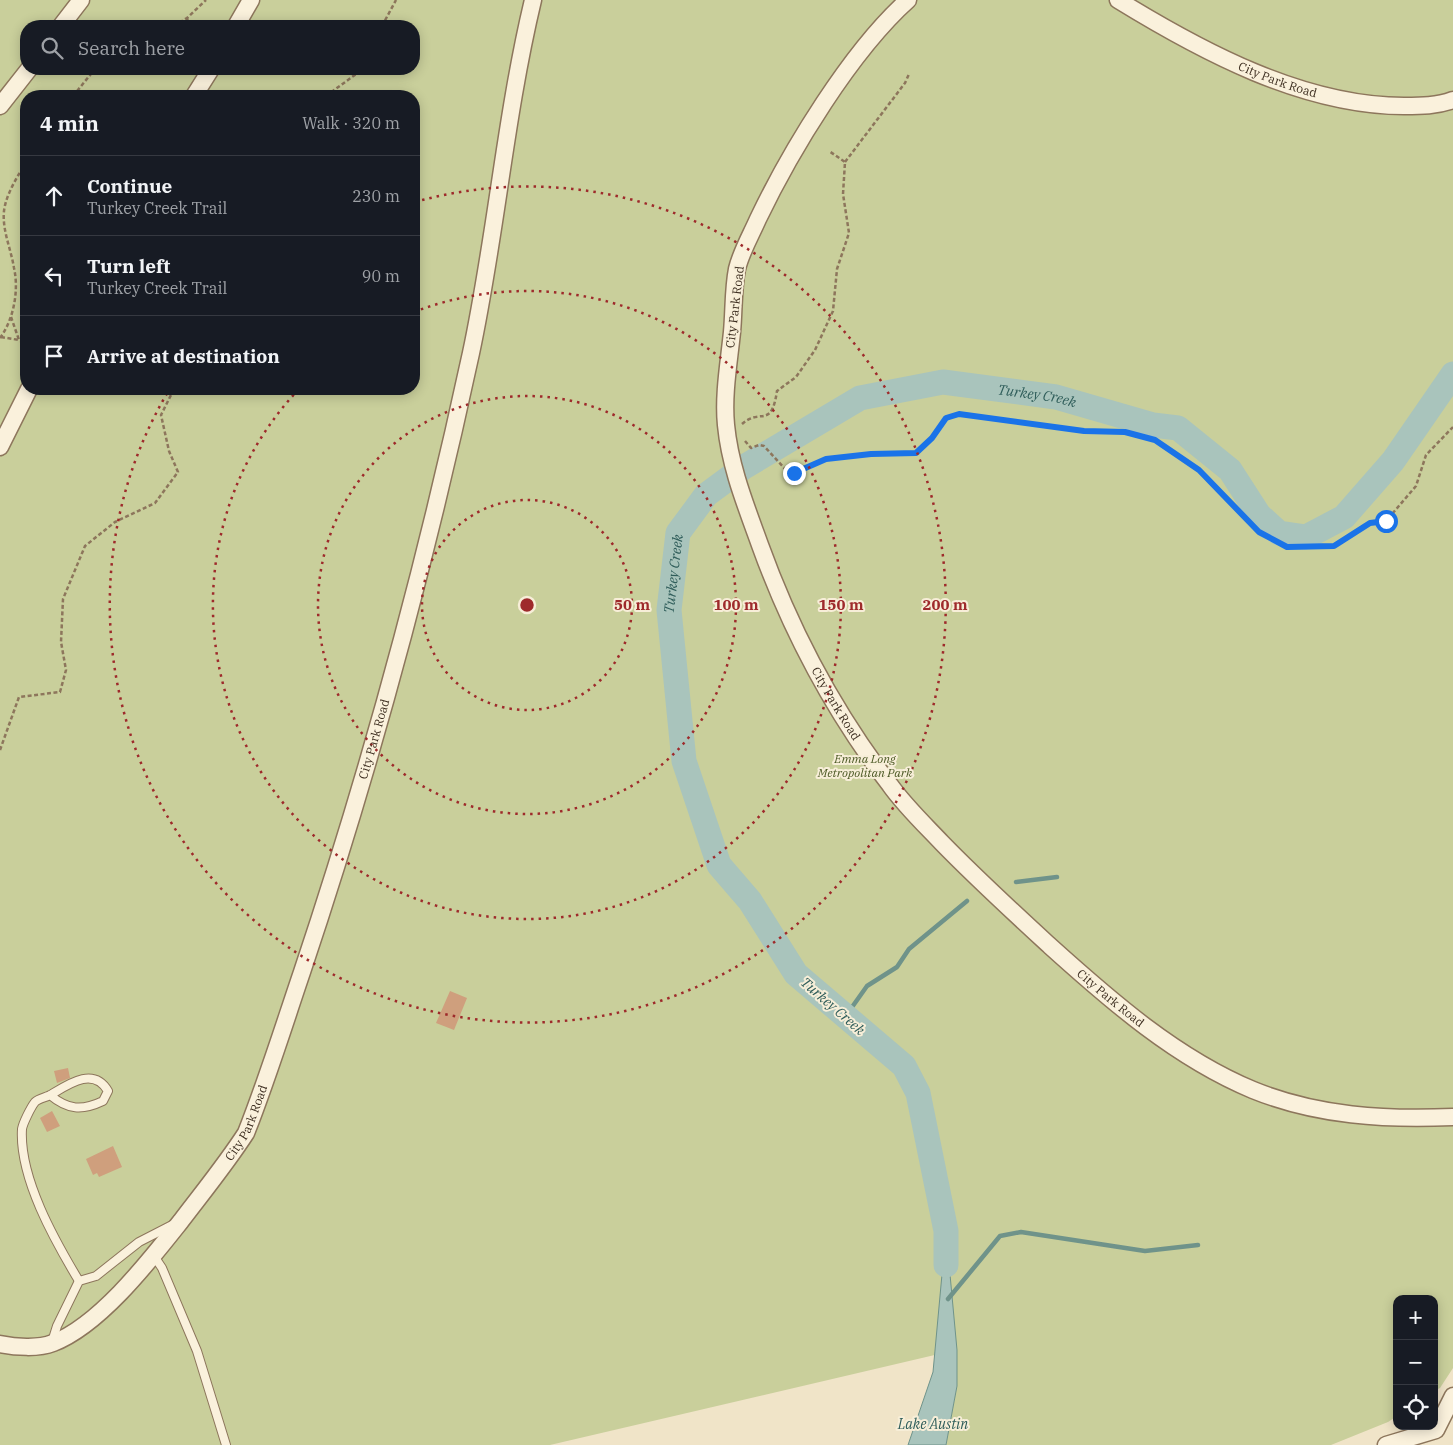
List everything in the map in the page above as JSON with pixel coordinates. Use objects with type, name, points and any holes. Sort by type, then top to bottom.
[{"type":"street","points":[[66,20],[81,0]]},
{"type":"street","points":[[240,20],[252,0]]},
{"type":"street","name":"City Park Road","points":[[0,1344],[26,1346],[52,1344],[96,1315],[154,1256],[226,1164],[246,1133],[323,909],[370,755],[428,539],[472,351],[502,174],[513,91],[533,0]]},
{"type":"street","name":"City Park Road","points":[[908,0],[891,15],[829,97],[772,191],[747,241],[737,269],[726,393],[726,421],[731,462],[765,560],[797,636],[834,702],[891,787],[992,893],[1093,985],[1158,1036],[1222,1074],[1258,1092],[1322,1110],[1356,1116],[1396,1119],[1453,1117]]},
{"type":"street","name":"City Park Road","points":[[1118,0],[1177,36],[1234,64],[1314,93],[1359,103],[1390,106],[1426,106],[1453,100]]},
{"type":"street","points":[[0,106],[24,75]]},
{"type":"street","points":[[198,90],[206,75]]},
{"type":"street","points":[[0,447],[26,395]]},
{"type":"street","points":[[1386,1445],[1436,1430],[1453,1396]]},
{"type":"lane","points":[[50,1095],[62,1105],[74,1109],[91,1107],[103,1101],[108,1091],[104,1084],[93,1079],[78,1078],[36,1101],[22,1128],[25,1156],[36,1196],[54,1239],[79,1281]]},
{"type":"lane","points":[[52,1344],[57,1326],[79,1281],[96,1276],[139,1242],[180,1221]]},
{"type":"lane","points":[[154,1256],[162,1268],[197,1351],[226,1445]]},
{"type":"path","points":[[184,20],[206,0]]},
{"type":"path","points":[[385,20],[396,0]]},
{"type":"path","points":[[743,430],[742,423],[749,418],[764,417],[774,409],[778,391],[796,377],[815,350],[833,311],[837,269],[849,233],[843,194],[845,162],[905,83],[909,74]]},
{"type":"path","points":[[78,90],[90,75]]},
{"type":"path","points":[[334,90],[355,75]]},
{"type":"path","points":[[829,151],[845,162]]},
{"type":"path","points":[[11,316],[19,340],[0,338],[11,316],[16,292],[14,268],[6,238],[4,210],[20,173]]},
{"type":"path","points":[[0,750],[19,697],[60,692],[66,670],[61,642],[63,599],[85,546],[115,522],[155,503],[178,472],[169,451],[161,415],[171,395]]},
{"type":"path","points":[[744,437],[745,444],[751,448],[759,445],[764,446],[787,472],[794,473],[826,459],[871,454],[916,453],[932,438],[946,418],[959,414],[1084,431],[1125,432],[1155,440],[1199,470],[1259,532],[1287,547],[1334,546],[1370,523],[1386,521],[1416,486],[1426,454],[1453,427]]},
{"type":"green space","name":"Emma Long Metropolitan Park","points":[[0,0],[1453,0],[1453,1368],[1438,1389],[1438,1295],[1393,1295],[1393,1419],[1331,1445],[946,1445],[957,1386],[956,1350],[550,1445],[0,1445]]},
{"type":"water","name":"Lake Austin","points":[[946,1231],[957,1350],[957,1386],[946,1445],[908,1445],[933,1372]]},
{"type":"building","points":[[450,991],[467,998],[454,1030],[436,1023]]},
{"type":"building","points":[[68,1068],[70,1078],[57,1083],[54,1071]]},
{"type":"building","points":[[52,1111],[60,1126],[47,1132],[40,1118]]},
{"type":"building","points":[[113,1146],[122,1167],[99,1177],[97,1173],[93,1175],[86,1159]]},
{"type":"waterway","name":"Turkey Creek","points":[[946,1265],[946,1231],[918,1093],[904,1066],[796,974],[750,901],[719,865],[684,761],[669,610],[678,533],[706,495],[744,467],[860,398],[943,382],[1056,397],[1153,425],[1178,428],[1230,470],[1259,515],[1279,533],[1306,537],[1344,517],[1393,461],[1453,374]]},
{"type":"waterway","points":[[1016,882],[1057,877]]},
{"type":"waterway","points":[[845,1017],[867,986],[897,967],[909,949],[967,901]]},
{"type":"waterway","points":[[948,1299],[1000,1236],[1021,1232],[1145,1251],[1198,1245]]},
{"type":"route","points":[[794,473],[826,459],[871,454],[916,453],[932,438],[946,418],[959,414],[1084,431],[1125,432],[1155,440],[1199,470],[1259,532],[1287,547],[1334,546],[1370,523],[1386,521]]}]
